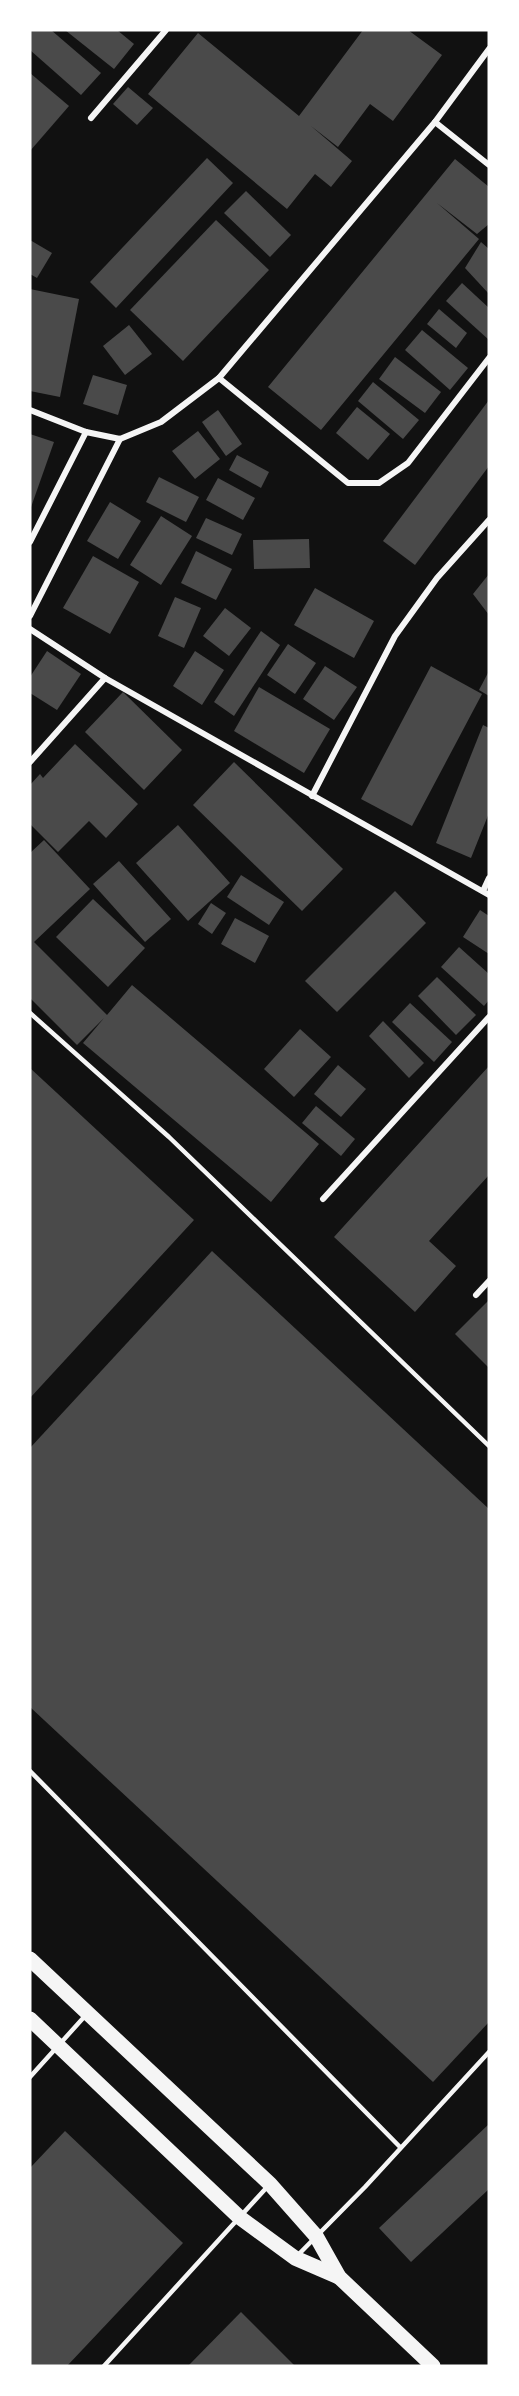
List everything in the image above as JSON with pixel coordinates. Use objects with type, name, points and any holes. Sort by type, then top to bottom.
[{"type":"main road","points":[[30,1959],[86,2014],[270,2184],[316,2236],[339,2277],[433,2366]]},
{"type":"main road","points":[[30,2019],[239,2217],[295,2258],[339,2277]]},
{"type":"street","points":[[91,118],[166,30]]},
{"type":"street","points":[[30,410],[86,432],[120,439],[161,422],[219,378],[435,122],[489,49]]},
{"type":"street","points":[[435,122],[489,165]]},
{"type":"street","points":[[219,378],[348,483],[379,483],[408,463],[489,358]]},
{"type":"street","points":[[30,542],[86,432]]},
{"type":"street","points":[[30,616],[120,439]]},
{"type":"street","points":[[312,796],[395,636],[437,578],[489,520]]},
{"type":"street","points":[[30,629],[105,678],[486,893],[489,878]]},
{"type":"street","points":[[30,762],[105,678]]},
{"type":"street","points":[[323,1199],[489,1017]]},
{"type":"street","points":[[476,1295],[489,1281]]},
{"type":"lane","points":[[30,1013],[169,1137],[489,1446]]},
{"type":"lane","points":[[30,1771],[400,2148]]},
{"type":"lane","points":[[30,2077],[86,2014]]},
{"type":"lane","points":[[295,2258],[365,2187],[489,2052]]},
{"type":"lane","points":[[104,2366],[270,2184]]},
{"type":"building","points":[[30,30],[51,30],[101,73],[81,95],[30,50]]},
{"type":"building","points":[[65,30],[117,30],[134,44],[114,69]]},
{"type":"building","points":[[363,30],[408,30],[442,55],[393,121],[370,104],[338,147],[311,126],[352,161],[331,187],[315,174],[287,209],[148,94],[198,33],[299,116]]},
{"type":"building","points":[[30,73],[69,106],[30,151]]},
{"type":"building","points":[[128,87],[153,108],[137,125],[113,104]]},
{"type":"building","points":[[207,158],[233,183],[116,308],[90,282]]},
{"type":"building","points":[[455,159],[489,187],[489,224],[477,234],[437,203],[479,239],[321,430],[268,387]]},
{"type":"building","points":[[246,191],[291,235],[270,257],[224,213]]},
{"type":"building","points":[[216,220],[269,270],[183,361],[130,310]]},
{"type":"building","points":[[30,240],[52,253],[37,278],[30,274]]},
{"type":"building","points":[[481,242],[489,249],[489,294],[465,268]]},
{"type":"building","points":[[462,283],[489,308],[489,340],[446,301]]},
{"type":"building","points":[[30,289],[79,299],[60,397],[30,391]]},
{"type":"building","points":[[439,309],[467,333],[456,348],[427,324]]},
{"type":"building","points":[[129,325],[152,354],[125,375],[103,346]]},
{"type":"building","points":[[422,330],[468,368],[450,390],[405,350]]},
{"type":"building","points":[[395,357],[441,392],[425,413],[379,379]]},
{"type":"building","points":[[93,375],[127,385],[118,415],[83,404]]},
{"type":"building","points":[[373,382],[419,420],[403,439],[358,401]]},
{"type":"building","points":[[489,400],[489,466],[415,565],[383,541]]},
{"type":"building","points":[[357,407],[390,434],[368,460],[336,433]]},
{"type":"building","points":[[218,410],[242,444],[226,456],[202,422]]},
{"type":"building","points":[[198,431],[220,459],[195,479],[172,451]]},
{"type":"building","points":[[30,434],[54,442],[30,510]]},
{"type":"building","points":[[237,455],[269,472],[261,488],[229,470]]},
{"type":"building","points":[[159,477],[199,497],[186,522],[146,502]]},
{"type":"building","points":[[218,478],[255,498],[243,520],[206,500]]},
{"type":"building","points":[[110,502],[141,521],[118,559],[87,541]]},
{"type":"building","points":[[161,516],[192,536],[161,585],[130,565]]},
{"type":"building","points":[[206,518],[242,534],[232,555],[196,538]]},
{"type":"building","points":[[309,539],[310,568],[254,569],[253,540]]},
{"type":"building","points":[[196,551],[232,569],[216,600],[181,583]]},
{"type":"building","points":[[93,556],[139,582],[110,634],[63,608]]},
{"type":"building","points":[[489,574],[489,615],[473,594]]},
{"type":"building","points":[[315,588],[374,621],[354,658],[294,625]]},
{"type":"building","points":[[175,597],[201,608],[184,648],[158,636]]},
{"type":"building","points":[[225,608],[251,628],[229,656],[203,636]]},
{"type":"building","points":[[261,631],[280,645],[234,716],[214,702]]},
{"type":"building","points":[[288,644],[316,663],[295,694],[267,675]]},
{"type":"building","points":[[47,651],[81,674],[57,710],[30,693],[30,677]]},
{"type":"building","points":[[195,651],[224,670],[202,705],[173,686]]},
{"type":"building","points":[[325,666],[357,687],[334,720],[303,699]]},
{"type":"building","points":[[431,666],[482,694],[412,826],[361,799]]},
{"type":"building","points":[[489,671],[489,696],[479,690]]},
{"type":"building","points":[[259,687],[330,729],[304,773],[234,731]]},
{"type":"building","points":[[123,692],[182,750],[144,790],[85,732]]},
{"type":"building","points":[[483,725],[489,728],[489,813],[471,858],[436,843]]},
{"type":"building","points":[[75,744],[138,804],[106,838],[89,821],[58,852],[30,824],[30,785],[40,774],[43,778]]},
{"type":"building","points":[[234,762],[343,869],[302,911],[193,805]]},
{"type":"building","points":[[178,825],[230,883],[188,921],[136,863]]},
{"type":"building","points":[[44,840],[90,889],[34,942],[107,1015],[132,985],[319,1144],[271,1202],[83,1043],[104,1018],[77,1045],[30,998],[30,853]]},
{"type":"building","points":[[119,861],[171,919],[145,942],[93,884]]},
{"type":"building","points":[[241,875],[284,902],[269,925],[227,897]]},
{"type":"building","points":[[395,891],[426,923],[337,1012],[305,981]]},
{"type":"building","points":[[93,899],[145,948],[108,987],[56,937]]},
{"type":"building","points":[[211,903],[226,913],[212,934],[198,924]]},
{"type":"building","points":[[480,910],[489,916],[489,954],[463,937]]},
{"type":"building","points":[[235,918],[269,936],[255,963],[221,944]]},
{"type":"building","points":[[459,947],[489,974],[489,1000],[484,1006],[441,967]]},
{"type":"building","points":[[437,977],[476,1015],[456,1035],[418,996]]},
{"type":"building","points":[[410,1003],[452,1042],[434,1062],[392,1022]]},
{"type":"building","points":[[383,1021],[424,1063],[409,1078],[369,1036]]},
{"type":"building","points":[[300,1029],[331,1057],[294,1097],[264,1069]]},
{"type":"building","points":[[338,1065],[366,1089],[341,1117],[314,1094]]},
{"type":"building","points":[[489,1066],[489,1175],[429,1241],[456,1266],[415,1312],[334,1237]]},
{"type":"building","points":[[30,1068],[194,1220],[30,1398]]},
{"type":"building","points":[[316,1106],[355,1139],[341,1156],[302,1123]]},
{"type":"building","points":[[212,1251],[489,1509],[489,2022],[433,2082],[30,1707],[30,1448]]},
{"type":"building","points":[[489,1300],[489,1368],[455,1334]]},
{"type":"building","points":[[489,2124],[489,2189],[411,2262],[379,2228]]},
{"type":"building","points":[[65,2131],[183,2243],[67,2366],[30,2366],[30,2168]]},
{"type":"building","points":[[241,2312],[295,2366],[188,2366]]}]
